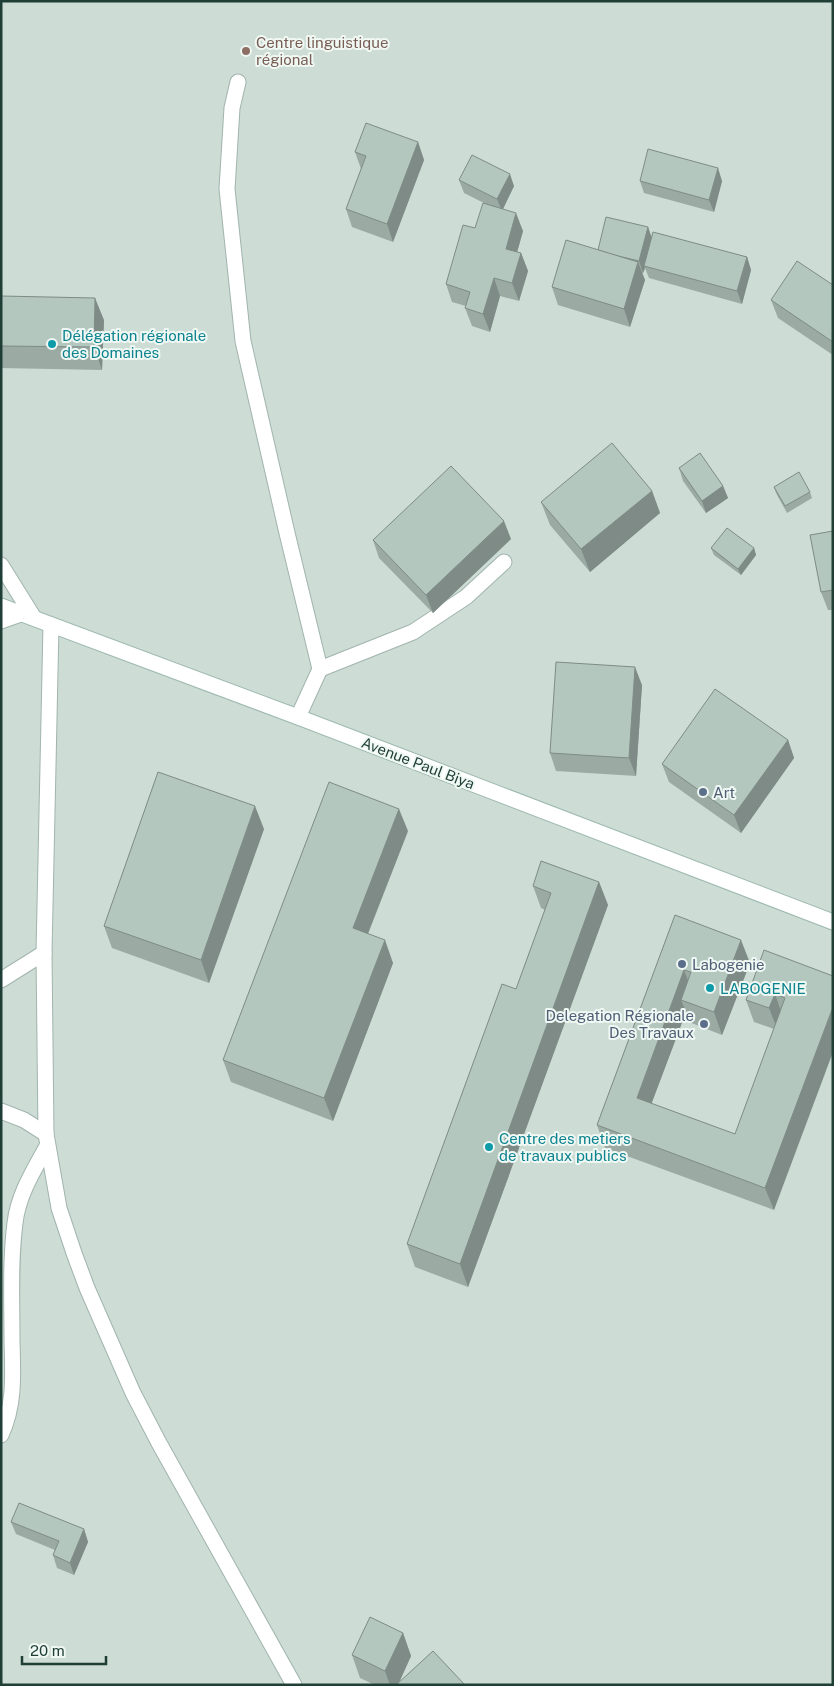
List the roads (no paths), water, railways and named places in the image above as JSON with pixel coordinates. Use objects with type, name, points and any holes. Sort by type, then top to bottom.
[{"type":"street","points":[[238,82],[232,108],[227,189],[243,341],[320,669],[298,717]]},
{"type":"street","points":[[320,669],[413,632],[466,597],[504,562]]},
{"type":"street","points":[[1,565],[27,616],[1,621]]},
{"type":"street","name":"Avenue Paul Biya","points":[[1,606],[298,717],[833,922]]},
{"type":"street","points":[[51,625],[44,954],[47,1140],[59,1208],[74,1253],[133,1393],[294,1685]]},
{"type":"street","points":[[1,980],[44,954]]},
{"type":"street","points":[[1,1111],[24,1120],[47,1140]]},
{"type":"street","points":[[1,1435],[9,1420],[13,1395],[12,1276],[15,1221],[26,1185],[47,1140]]},
{"type":"place","name":"Centre linguistique régional","points":[[246,51]]},
{"type":"place","name":"Délégation régionale des Domaines","points":[[52,344]]},
{"type":"place","name":"Art","points":[[703,792]]},
{"type":"place","name":"Labogenie","points":[[682,964]]},
{"type":"place","name":"LABOGENIE","points":[[710,988]]},
{"type":"place","name":"Delegation Régionale Des Travaux","points":[[704,1024]]},
{"type":"place","name":"Centre des metiers de travaux publics","points":[[489,1147]]}]
